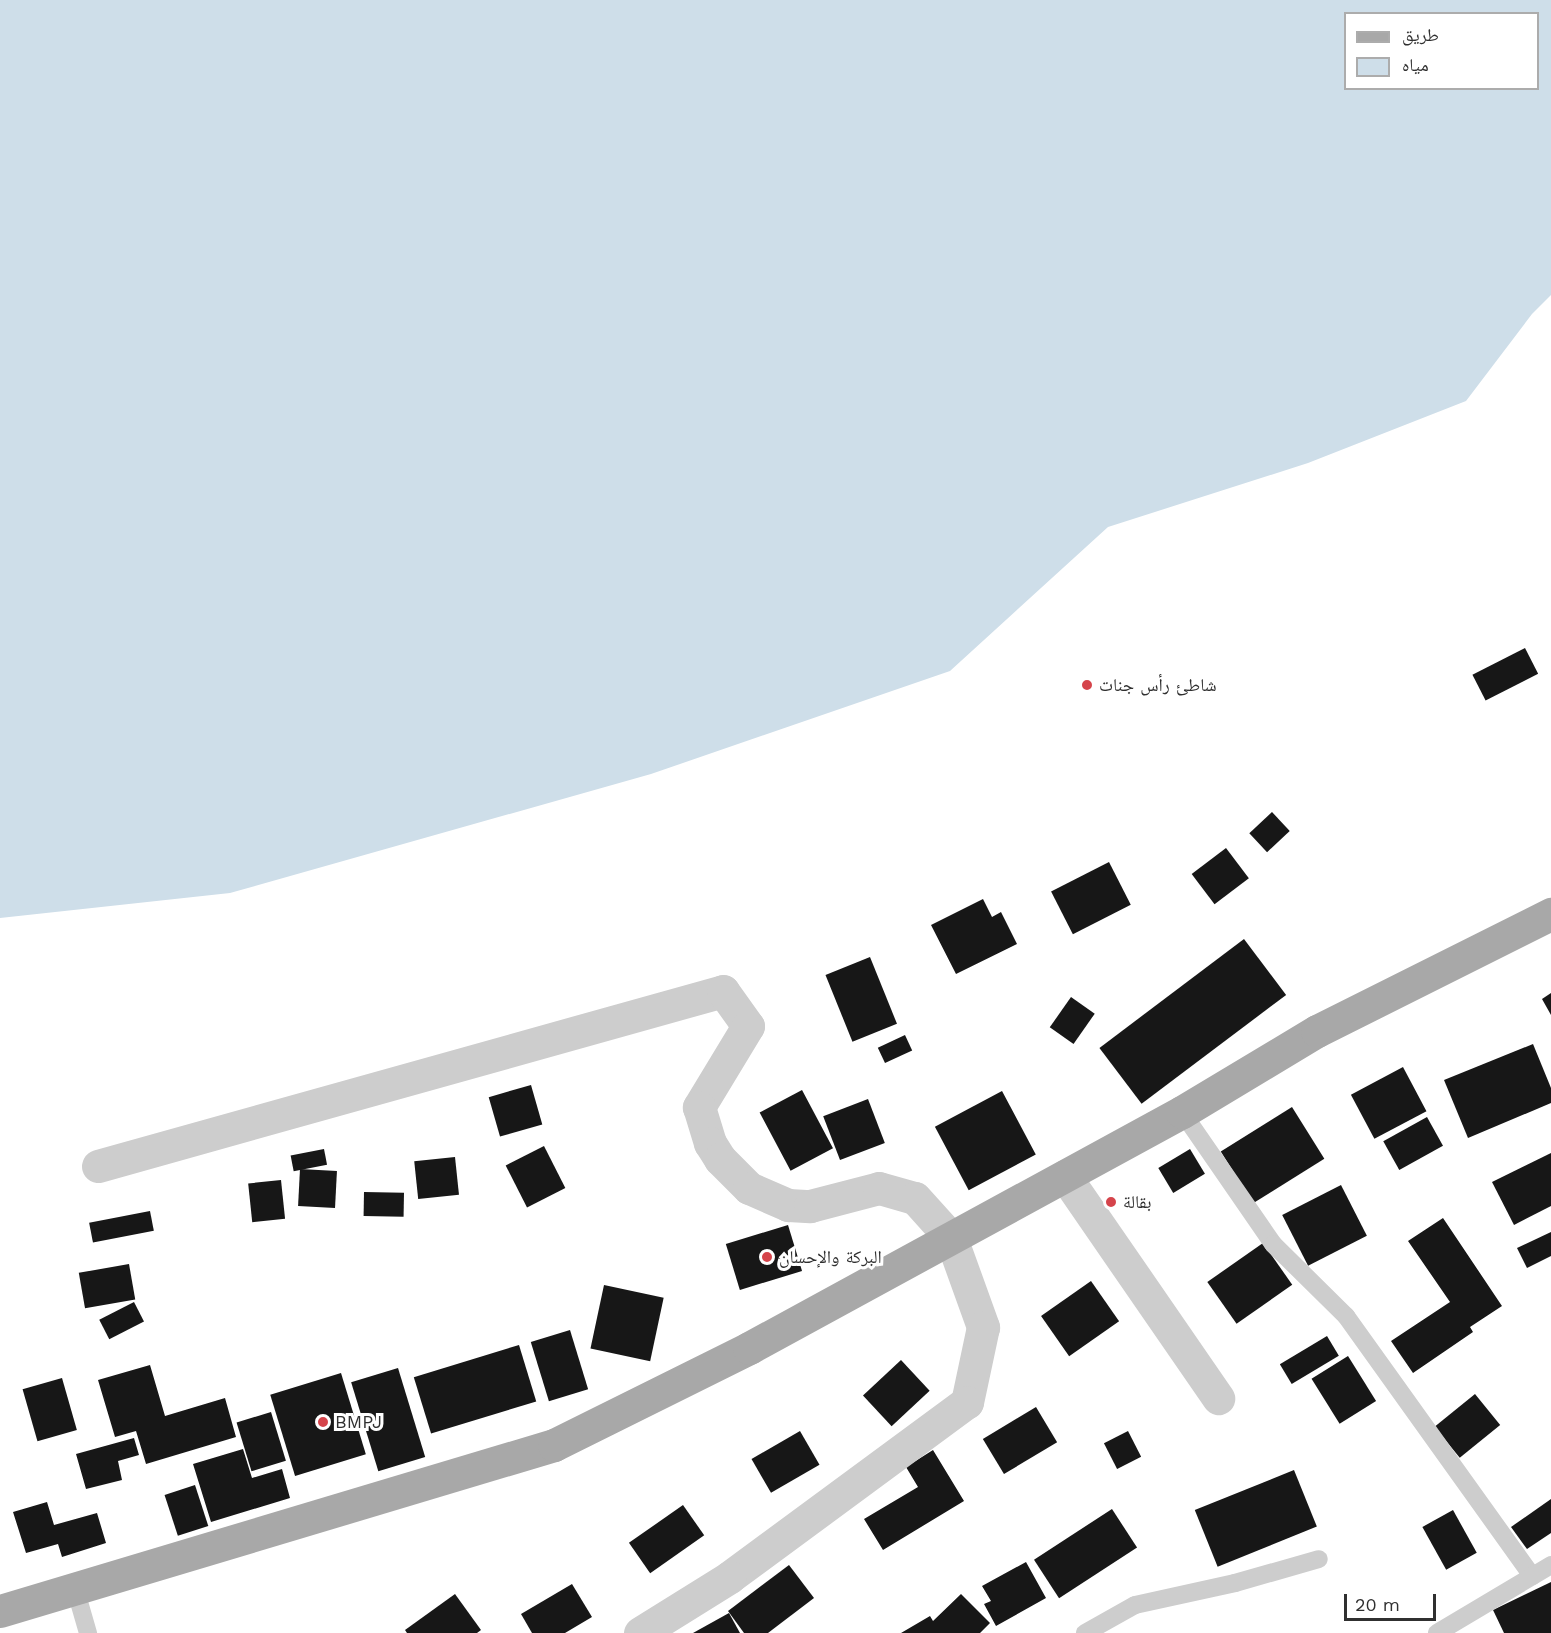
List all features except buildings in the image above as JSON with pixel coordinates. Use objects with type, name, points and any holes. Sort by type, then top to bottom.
[{"type":"main road","points":[[0,1611],[554,1445],[749,1348],[1182,1112],[1317,1032],[1551,914]]},
{"type":"street","points":[[98,1166],[723,991],[748,1026],[699,1107],[710,1143],[720,1159],[749,1188],[788,1205],[810,1206],[879,1188],[897,1191],[929,1210],[951,1238],[984,1328],[967,1402],[730,1577],[640,1633]]},
{"type":"street","points":[[1065,1176],[1218,1398]]},
{"type":"lane","points":[[1182,1112],[1273,1244],[1346,1316],[1532,1576]]},
{"type":"lane","points":[[1085,1633],[1135,1605],[1235,1583],[1319,1558]]},
{"type":"lane","points":[[1437,1633],[1551,1565]]},
{"type":"lane","points":[[75,1588],[88,1633]]},
{"type":"water","points":[[0,0],[1551,0],[1551,295],[1532,314],[1466,401],[1308,463],[1108,527],[950,671],[651,774],[230,893],[0,918]]},
{"type":"place","name":"شاطئ رأس جنات","points":[[1087,685]]},
{"type":"place","name":"بقالة","points":[[1111,1202]]},
{"type":"place","name":"البركة والإحسان","points":[[767,1257]]},
{"type":"place","name":"BMPJ","points":[[323,1422]]}]
